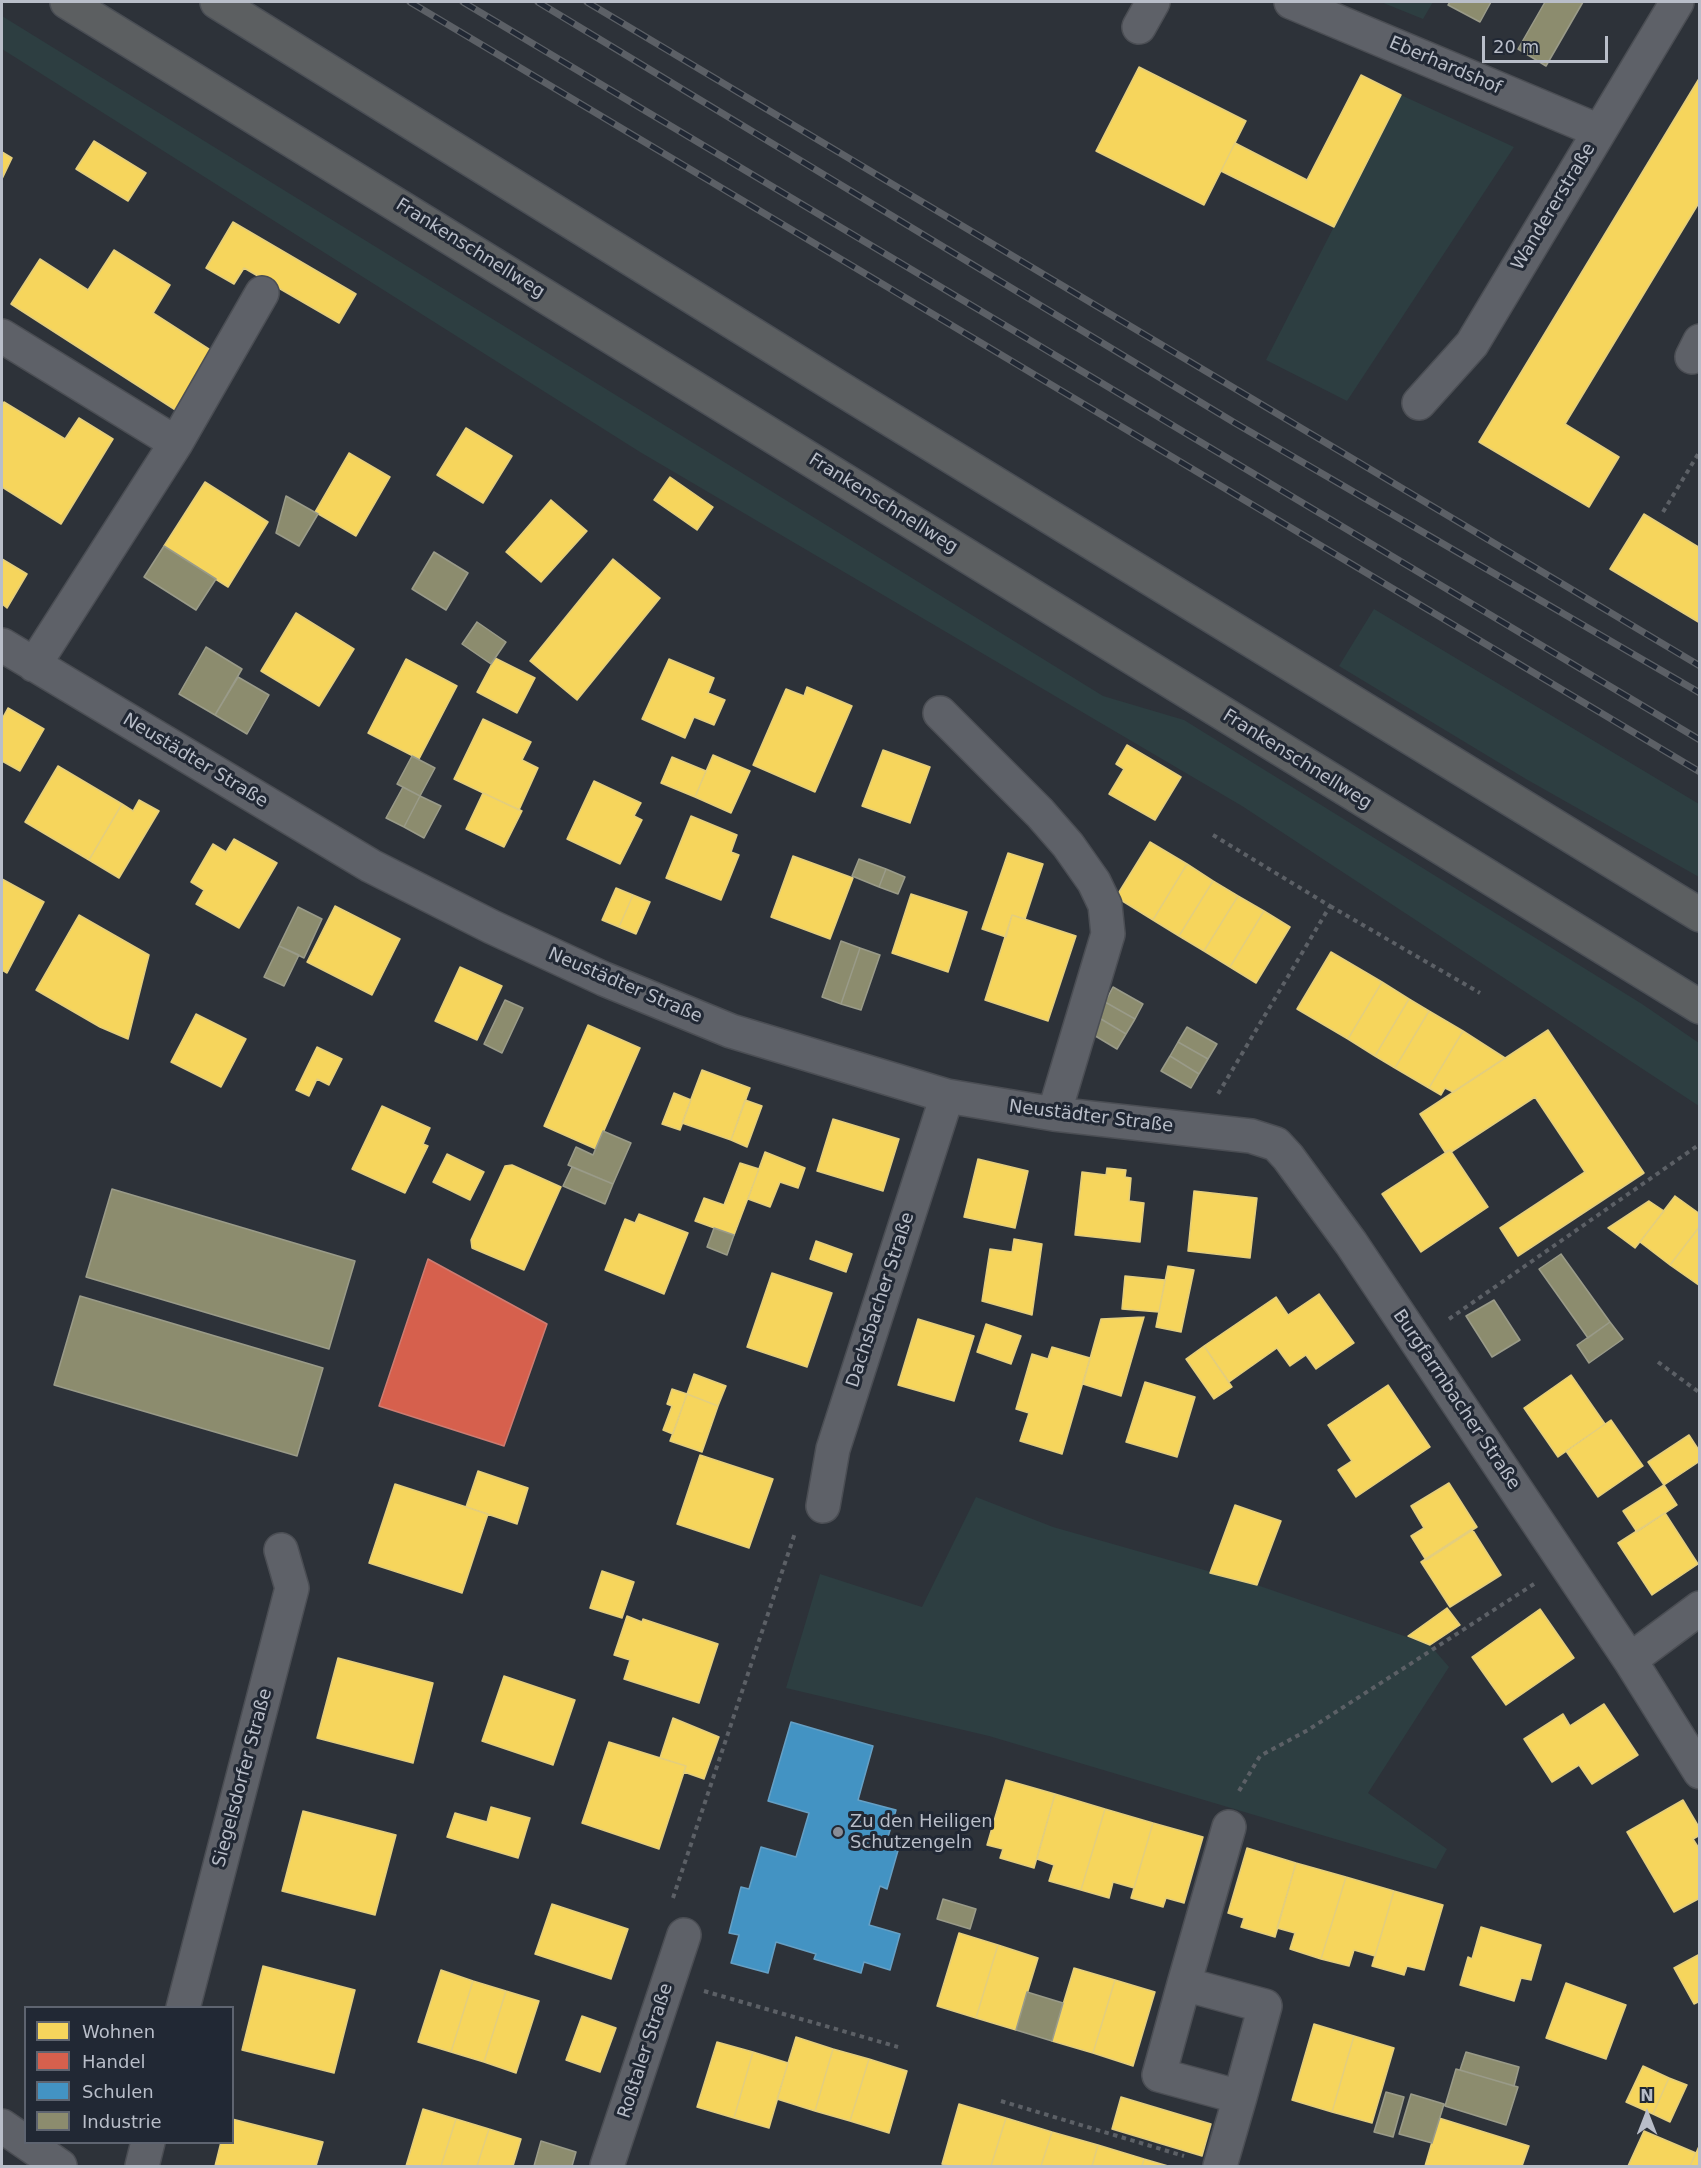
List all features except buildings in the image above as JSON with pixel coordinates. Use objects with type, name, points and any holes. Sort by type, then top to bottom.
[{"type":"highway","name":"Frankenschnellweg","points":[[67,2],[1514,895],[1700,1007]]},
{"type":"highway","points":[[217,2],[836,386],[1700,915]]},
{"type":"street","name":"Eberhardshof","points":[[1291,2],[1599,132]]},
{"type":"street","name":"Wandererstraße","points":[[1419,403],[1472,344],[1677,2]]},
{"type":"street","points":[[34,665],[176,443],[262,293]]},
{"type":"street","points":[[2,336],[176,443]]},
{"type":"street","name":"Neustädter Straße","points":[[2,645],[371,866],[492,927],[604,979],[731,1031],[947,1096],[1054,1114],[1251,1136],[1276,1144]]},
{"type":"street","points":[[940,712],[1040,813],[1068,845],[1094,882],[1105,905],[1108,934],[1054,1114]]},
{"type":"street","name":"Dachsbacher Straße","points":[[824,1506],[833,1449],[947,1096]]},
{"type":"street","name":"Burgfarrnbacher Straße","points":[[1276,1144],[1352,1243],[1630,1660],[1700,1772]]},
{"type":"street","name":"Siegelsdorfer Straße","points":[[183,2006],[292,1588],[281,1550]]},
{"type":"street","points":[[1630,1660],[1700,1608]]},
{"type":"street","points":[[1229,1827],[1159,2075],[1240,2097]]},
{"type":"street","name":"Roßtaler Straße","points":[[607,2166],[684,1935]]},
{"type":"street","points":[[1184,1984],[1265,2006],[1240,2097],[1207,2163]]},
{"type":"street","points":[[2,2126],[24,2141]]},
{"type":"street","points":[[28,2144],[60,2166]]},
{"type":"street","points":[[142,2166],[148,2144]]},
{"type":"path","points":[[1663,512],[1700,451]]},
{"type":"path","points":[[1213,835],[1480,993]]},
{"type":"path","points":[[1201,1130],[1208,1109],[1330,906]]},
{"type":"path","points":[[1417,1341],[1700,1144]]},
{"type":"path","points":[[1658,1362],[1700,1393]]},
{"type":"path","points":[[684,1935],[672,1901],[797,1528],[824,1506]]},
{"type":"path","points":[[1229,1827],[1237,1795],[1260,1756],[1308,1730],[1565,1564]]},
{"type":"path","points":[[669,1980],[898,2047]]},
{"type":"path","points":[[1001,2101],[1207,2163]]},
{"type":"shaded area","points":[[1381,2],[1433,2],[1423,19]]},
{"type":"shaded area","points":[[2,16],[1103,696],[1184,720],[1642,1004],[1699,1043],[1699,1106],[1242,806],[640,452],[2,49]]},
{"type":"shaded area","points":[[1401,95],[1514,147],[1347,401],[1266,360]]},
{"type":"shaded area","points":[[1374,609],[1699,804],[1699,877],[1526,779],[1339,666]]},
{"type":"shaded area","points":[[976,1497],[1053,1527],[1257,1585],[1430,1645],[1449,1667],[1368,1793],[1447,1849],[1436,1869],[989,1736],[786,1688],[820,1574],[922,1607]]},
{"type":"railway","points":[[410,2],[1700,772]]},
{"type":"railway","points":[[463,2],[1700,740]]},
{"type":"railway","points":[[538,2],[1235,423],[1700,693]]},
{"type":"railway","points":[[587,2],[1700,666]]},
{"type":"place","name":"Zu den Heiligen Schutzengeln","points":[[838,1832]]}]
